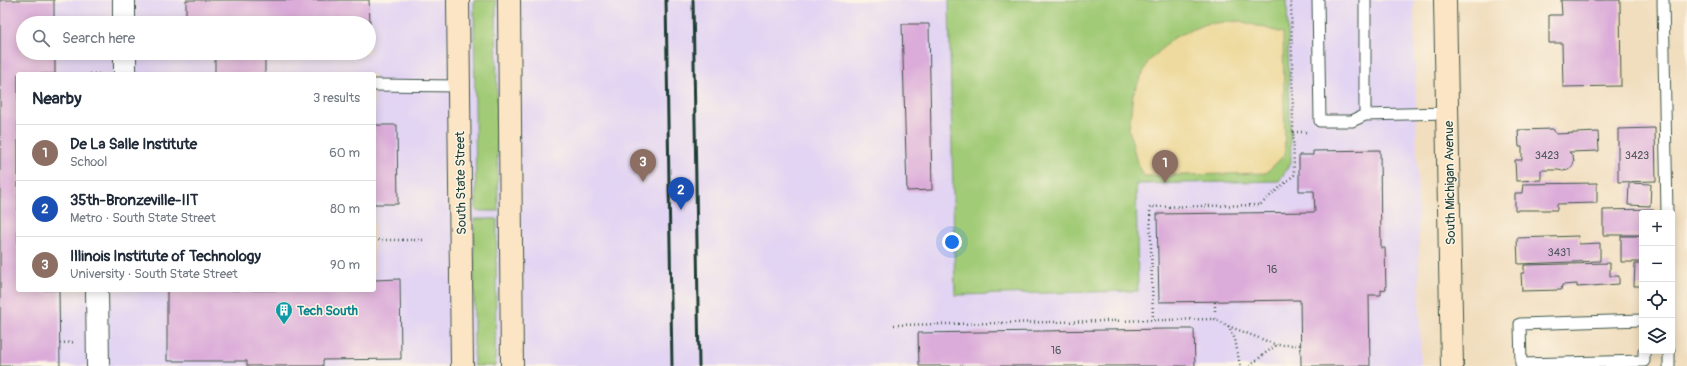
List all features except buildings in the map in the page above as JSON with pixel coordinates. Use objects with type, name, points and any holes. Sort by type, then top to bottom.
[{"type":"main road","name":"South State Street","points":[[458,0],[462,366]]},
{"type":"main road","points":[[509,0],[512,366]]},
{"type":"main road","name":"South Michigan Avenue","points":[[1445,0],[1452,366]]},
{"type":"street","points":[[124,0],[124,16]]},
{"type":"street","points":[[125,60],[125,72]]},
{"type":"street","points":[[97,292],[98,366]]},
{"type":"lane","points":[[1318,0],[1320,121],[1352,122],[1365,115],[1447,113]]},
{"type":"lane","points":[[1365,0],[1365,115]]},
{"type":"lane","points":[[1663,0],[1666,210]]},
{"type":"lane","points":[[376,86],[459,86]]},
{"type":"lane","points":[[1639,320],[1520,324],[1521,364],[1644,361],[1644,354]]},
{"type":"lane","points":[[1669,354],[1669,366]]},
{"type":"path","points":[[1153,320],[1150,207],[1260,206],[1294,175],[1291,0]]},
{"type":"path","points":[[376,240],[424,240]]},
{"type":"path","points":[[1215,302],[1215,319]]},
{"type":"path","points":[[894,325],[1215,319],[1228,326],[1277,345],[1301,345]]},
{"type":"path","points":[[1228,326],[1235,338],[1240,366]]},
{"type":"path","points":[[1250,366],[1277,345]]},
{"type":"shaded area","points":[[0,0],[1414,0],[1421,366],[0,366]]},
{"type":"green space","points":[[474,0],[496,0],[498,211],[476,211]]},
{"type":"green space","points":[[949,0],[1287,0],[1291,163],[1279,181],[1136,184],[1138,291],[955,295]]},
{"type":"green space","points":[[474,219],[497,219],[495,366],[474,366]]},
{"type":"sand","points":[[1240,21],[1283,33],[1285,154],[1266,173],[1144,176],[1136,159],[1129,129],[1133,94],[1148,62],[1173,38],[1205,24]]},
{"type":"railway","points":[[666,0],[672,366]]},
{"type":"railway","points":[[693,0],[699,366]]},
{"type":"place","name":"Illinois Institute of Technology","points":[[643,182]]},
{"type":"place","name":"De La Salle Institute","points":[[1165,183]]},
{"type":"place","name":"35th-Bronzeville-IIT","points":[[681,210]]},
{"type":"place","name":"Tech South","points":[[284,325]]}]
